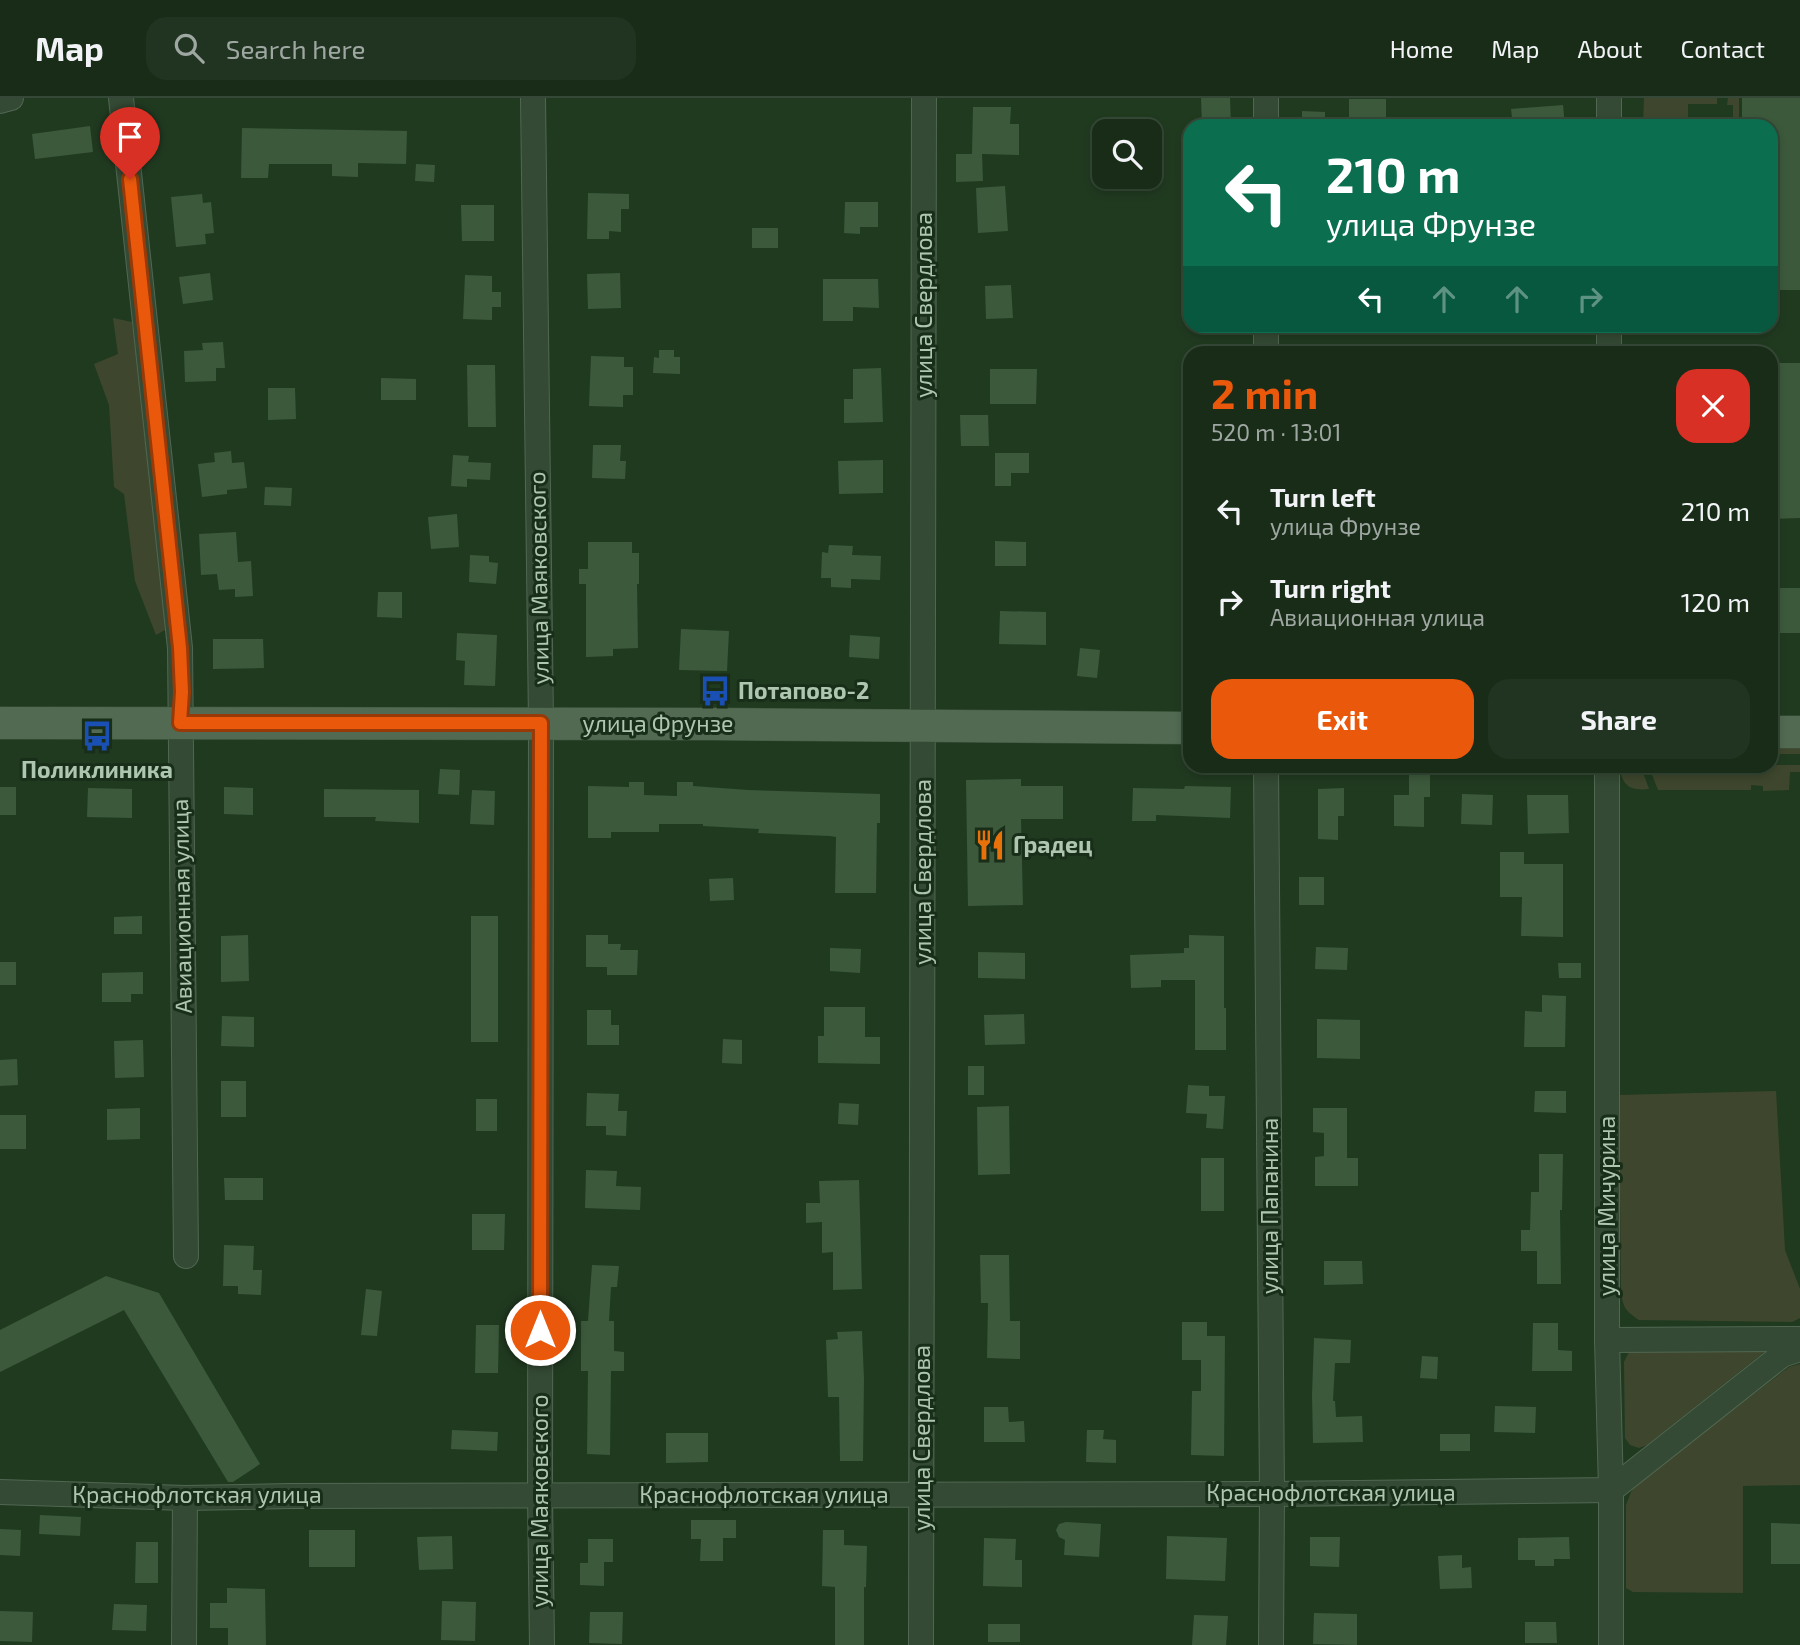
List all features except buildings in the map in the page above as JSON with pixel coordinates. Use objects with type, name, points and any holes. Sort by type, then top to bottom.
[{"type":"main road","name":"улица Фрунзе","points":[[0,723],[541,723],[1183,728]]},
{"type":"main road","points":[[1778,732],[1800,732]]},
{"type":"street","points":[[0,101],[11,98]]},
{"type":"street","name":"Авиационная улица","points":[[121,98],[180,648],[187,1256]]},
{"type":"street","name":"улица Маяковского","points":[[533,98],[541,723],[542,1645]]},
{"type":"street","name":"улица Свердлова","points":[[921,1645],[924,98]]},
{"type":"street","points":[[1266,98],[1266,119]]},
{"type":"street","points":[[1609,98],[1609,119]]},
{"type":"street","name":"улица Папанина","points":[[1266,773],[1272,1493],[1270,1645]]},
{"type":"street","name":"улица Мичурина","points":[[1607,773],[1607,1340],[1612,1645]]},
{"type":"street","points":[[1607,1340],[1800,1339]]},
{"type":"street","points":[[1611,1490],[1782,1355],[1800,1349]]},
{"type":"street","name":"Краснофлотская улица","points":[[0,1492],[185,1499],[289,1496],[1611,1490]]},
{"type":"street","points":[[184,1645],[185,1499]]},
{"type":"green space","points":[[1644,98],[1717,98],[1717,104],[1688,104],[1688,119],[1643,119]]},
{"type":"green space","points":[[1728,98],[1739,98],[1739,119],[1733,119],[1733,105],[1727,105]]},
{"type":"green space","points":[[113,318],[132,322],[174,625],[156,635],[135,581],[124,494],[114,487],[109,405],[94,364],[118,354]]},
{"type":"green space","points":[[1778,740],[1800,742],[1800,754],[1778,754]]},
{"type":"green space","points":[[1778,765],[1800,765],[1800,772],[1790,772],[1789,790],[1763,791],[1763,786],[1751,785],[1751,790],[1658,790],[1651,773],[1778,773]]},
{"type":"green space","points":[[1622,773],[1643,773],[1649,789],[1632,788],[1623,779]]},
{"type":"green space","points":[[1776,1091],[1785,1250],[1800,1289],[1800,1318],[1792,1322],[1639,1320],[1626,1309],[1621,1294],[1619,1095]]},
{"type":"green space","points":[[1639,1349],[1768,1349],[1647,1445],[1639,1448],[1630,1445],[1625,1438],[1624,1362],[1629,1352]]},
{"type":"green space","points":[[1800,1364],[1800,1485],[1743,1486],[1743,1593],[1633,1592],[1626,1588],[1626,1505],[1637,1484],[1789,1367]]},
{"type":"place","name":"Потапово-2","points":[[715,691]]},
{"type":"place","name":"Поликлиника","points":[[97,736]]},
{"type":"place","name":"Градец","points":[[990,845]]},
{"type":"route","points":[[130,179],[180,648],[180,723],[541,723],[540,1330]]}]
